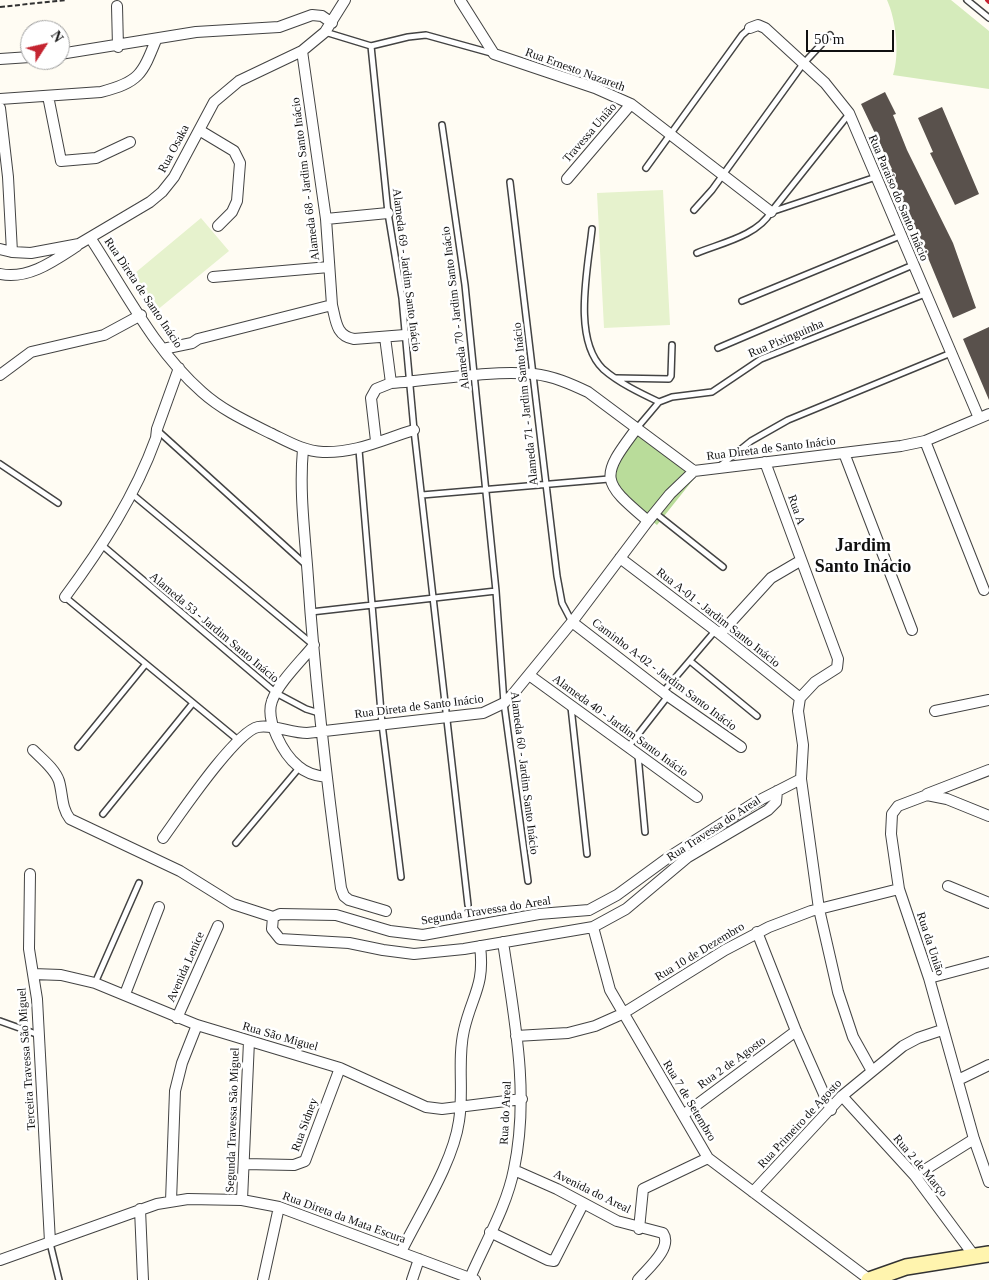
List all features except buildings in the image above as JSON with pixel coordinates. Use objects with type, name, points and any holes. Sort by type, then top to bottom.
[{"type":"main road","points":[[869,1280],[906,1267],[982,1256]]},
{"type":"street","name":"Rua Osaka","points":[[0,248],[12,252],[31,253],[80,244],[91,239],[162,192],[174,177],[214,102],[225,90],[239,80],[302,51],[325,32],[345,0]]},
{"type":"street","points":[[460,0],[494,54]]},
{"type":"street","points":[[117,6],[118,46]]},
{"type":"street","points":[[70,53],[196,32],[279,27],[312,15],[322,16],[332,23]]},
{"type":"street","name":"Rua Paraiso do Santo Inâcio","points":[[750,28],[758,25],[764,28],[837,96],[849,113],[925,294],[984,416]]},
{"type":"street","points":[[0,99],[101,92],[128,83],[139,76],[146,66],[156,40]]},
{"type":"street","name":"Alameda 68 - Jardim Santo Inácio","points":[[302,51],[326,219],[332,305],[337,327],[347,338],[405,335]]},
{"type":"street","name":"Rua Ernesto Nazareth","points":[[494,54],[595,88],[631,104],[770,212]]},
{"type":"street","points":[[0,59],[20,58]]},
{"type":"street","points":[[48,96],[59,154],[64,162],[96,158],[130,142]]},
{"type":"street","name":"Travessa União","points":[[567,178],[631,104]]},
{"type":"street","points":[[0,108],[8,177],[12,252]]},
{"type":"street","points":[[199,130],[234,151],[240,163],[237,201],[232,212],[218,226]]},
{"type":"street","points":[[326,219],[388,213]]},
{"type":"street","name":"Rua Direta de Santo Inácio","points":[[91,239],[163,349],[202,392],[224,409],[303,449]]},
{"type":"street","points":[[0,274],[12,275],[36,270],[80,244]]},
{"type":"street","points":[[213,277],[329,267]]},
{"type":"street","points":[[163,349],[192,343],[198,339],[332,305]]},
{"type":"street","points":[[0,376],[31,352],[104,335],[141,315]]},
{"type":"street","points":[[385,337],[391,383]]},
{"type":"street","points":[[65,597],[103,546],[132,494],[155,443],[157,429],[179,368]]},
{"type":"street","points":[[376,441],[371,398],[376,389],[391,383],[474,376],[534,374],[563,381],[588,392],[694,471]]},
{"type":"street","name":"Rua Direta de Santo Inácio","points":[[274,727],[296,733],[322,732],[482,713],[504,703],[529,675],[652,517],[694,471],[720,466],[882,449],[925,441],[984,416]]},
{"type":"street","points":[[637,428],[616,457],[610,468],[609,478],[620,497],[652,517]]},
{"type":"street","points":[[386,911],[349,900],[342,893],[326,777],[310,612],[302,498],[303,449],[321,452],[359,450],[376,441],[414,430]]},
{"type":"street","points":[[925,441],[984,590]]},
{"type":"street","points":[[844,453],[912,630]]},
{"type":"street","name":"Rua A","points":[[765,462],[800,561],[838,659],[837,668],[815,682],[800,698]]},
{"type":"street","name":"Rua A-01 - Jardim Santo Inácio","points":[[620,558],[718,632],[800,698]]},
{"type":"street","points":[[718,632],[771,578],[800,561]]},
{"type":"street","name":"Caminho A-02 - Jardim Santo Inácio","points":[[572,622],[666,694],[740,747]]},
{"type":"street","points":[[314,645],[276,693],[270,709],[274,727],[291,760],[299,768],[316,776],[326,777]]},
{"type":"street","name":"Alameda 40 - Jardim Santo Inácio","points":[[529,675],[697,797]]},
{"type":"street","points":[[800,698],[798,711],[803,745],[801,779],[819,909],[841,1001],[853,1037],[872,1071]]},
{"type":"street","points":[[935,711],[989,700]]},
{"type":"street","points":[[163,838],[238,740],[256,727],[274,727]]},
{"type":"street","points":[[33,750],[59,780],[64,812],[70,819],[180,871],[227,900],[272,917],[273,933],[280,939],[349,943],[403,953],[438,952],[594,927]]},
{"type":"street","points":[[926,795],[989,770]]},
{"type":"street","name":"Segunda Travessa do Areal","points":[[272,917],[280,914],[336,915],[390,931],[423,935],[539,914],[589,910],[617,895],[669,857],[754,803],[801,779]]},
{"type":"street","name":"Rua Travessa do Areal","points":[[594,927],[626,908],[688,857],[772,806],[776,802],[777,791]]},
{"type":"street","points":[[926,795],[947,799],[989,816]]},
{"type":"street","name":"Rua da União","points":[[926,795],[905,802],[892,814],[891,834],[899,889],[929,978],[974,1139],[989,1182]]},
{"type":"street","name":"Terceira Travessa São Miguel","points":[[30,874],[29,950],[37,999],[50,1242]]},
{"type":"street","points":[[948,886],[989,903]]},
{"type":"street","name":"Rua 10 de Dezembro","points":[[516,1036],[574,1032],[596,1026],[622,1014],[757,932],[798,915],[899,889]]},
{"type":"street","points":[[125,994],[159,907]]},
{"type":"street","name":"Avenida Lenice","points":[[177,1018],[218,926]]},
{"type":"street","name":"Rua 7 de Setembro","points":[[594,927],[610,990],[622,1014],[708,1158],[869,1280]]},
{"type":"street","points":[[757,932],[796,1031],[831,1110]]},
{"type":"street","name":"Rua do Areal","points":[[473,1279],[514,1170],[522,1099],[516,1036],[503,942]]},
{"type":"street","points":[[401,1252],[452,1150],[460,1106],[461,1047],[464,1029],[481,979],[480,946]]},
{"type":"street","points":[[929,978],[989,962]]},
{"type":"street","name":"Rua São Miguel","points":[[33,974],[61,975],[95,983],[197,1025],[340,1068],[426,1107],[442,1109],[522,1099]]},
{"type":"street","points":[[171,1201],[176,1084],[197,1025]]},
{"type":"street","name":"Rua Primeiro de Agosto","points":[[753,1192],[842,1096],[903,1046],[918,1038],[942,1030]]},
{"type":"street","name":"Rua 2 de Agosto","points":[[683,1114],[796,1031]]},
{"type":"street","name":"Segunda Travessa São Miguel","points":[[242,1200],[249,1041]]},
{"type":"street","points":[[958,1080],[989,1065]]},
{"type":"street","name":"Rua Sidney","points":[[244,1164],[294,1165],[305,1161],[340,1068]]},
{"type":"street","name":"Rua 2 de Março","points":[[842,1096],[915,1176],[982,1256]]},
{"type":"street","points":[[915,1176],[974,1139]]},
{"type":"street","points":[[639,1228],[643,1189],[708,1158]]},
{"type":"street","name":"Avenida do Areal","points":[[514,1170],[557,1189],[582,1204],[639,1228],[660,1232],[665,1238],[662,1251],[638,1280]]},
{"type":"street","name":"Rua Direta da Mata Escura","points":[[0,1260],[140,1209],[171,1201],[188,1199],[242,1200],[279,1207],[473,1279]]},
{"type":"street","points":[[490,1232],[548,1260],[554,1261],[582,1204]]},
{"type":"street","points":[[263,1280],[279,1207]]},
{"type":"street","points":[[140,1209],[143,1280]]},
{"type":"street","points":[[412,1280],[419,1259]]},
{"type":"lane","points":[[967,0],[989,18]]},
{"type":"lane","points":[[646,168],[742,35],[750,28]]},
{"type":"lane","points":[[325,32],[371,46]]},
{"type":"lane","name":"Rua Ernesto Nazareth","points":[[371,46],[408,37],[426,35],[494,54]]},
{"type":"lane","points":[[694,210],[723,174],[803,64],[830,35]]},
{"type":"lane","name":"Alameda 69 - Jardim Santo Inácio","points":[[371,46],[388,213],[405,335],[468,905]]},
{"type":"lane","points":[[697,253],[752,230],[766,220],[770,212],[849,113]]},
{"type":"lane","name":"Alameda 70 - Jardim Santo Inácio","points":[[442,125],[465,285],[485,489]]},
{"type":"lane","points":[[770,212],[876,177]]},
{"type":"lane","name":"Alameda 71 - Jardim Santo Inácio","points":[[510,182],[534,374],[544,483],[557,576],[562,603],[572,622]]},
{"type":"lane","points":[[592,229],[584,315],[586,333],[594,358],[616,378],[659,402],[637,428]]},
{"type":"lane","points":[[742,301],[900,236]]},
{"type":"lane","points":[[718,348],[913,265]]},
{"type":"lane","name":"Rua Pixinguinha","points":[[659,402],[679,396],[712,392],[761,359],[925,294]]},
{"type":"lane","points":[[616,378],[668,379],[672,376],[672,345]]},
{"type":"lane","points":[[720,466],[751,441],[788,420],[952,352]]},
{"type":"lane","points":[[157,429],[307,566]]},
{"type":"lane","points":[[359,450],[382,724],[401,877]]},
{"type":"lane","points":[[0,464],[58,503]]},
{"type":"lane","points":[[422,495],[609,478]]},
{"type":"lane","name":"Alameda 60 - Jardim Santo Inácio","points":[[485,489],[496,591],[504,703],[528,881]]},
{"type":"lane","points":[[132,494],[314,645]]},
{"type":"lane","points":[[652,517],[723,567]]},
{"type":"lane","name":"Alameda 53 - Jardim Santo Inácio","points":[[103,546],[276,693],[306,709],[320,713]]},
{"type":"lane","points":[[310,612],[496,591]]},
{"type":"lane","points":[[65,597],[238,740]]},
{"type":"lane","points":[[645,832],[633,749],[666,694],[690,661],[718,632]]},
{"type":"lane","points":[[690,661],[757,716]]},
{"type":"lane","points":[[78,747],[145,665]]},
{"type":"lane","points":[[104,814],[193,703]]},
{"type":"lane","points":[[571,704],[588,854]]},
{"type":"lane","points":[[236,843],[299,768]]},
{"type":"lane","points":[[95,983],[139,883]]},
{"type":"lane","points":[[0,1021],[39,1036]]},
{"type":"lane","points":[[50,1242],[59,1280]]},
{"type":"path","points":[[0,8],[66,0]]},
{"type":"green space","points":[[887,0],[951,0],[989,31],[989,89],[893,75],[897,47],[893,17]]},
{"type":"green space","points":[[663,190],[670,325],[604,328],[597,193]]},
{"type":"green space","points":[[201,218],[229,251],[156,311],[129,278]]},
{"type":"green space","points":[[640,429],[696,476],[657,525],[619,491],[613,473],[614,464],[619,455]]},
{"type":"district","name":"Jardim Santo Inácio","points":[[863,556]]}]
